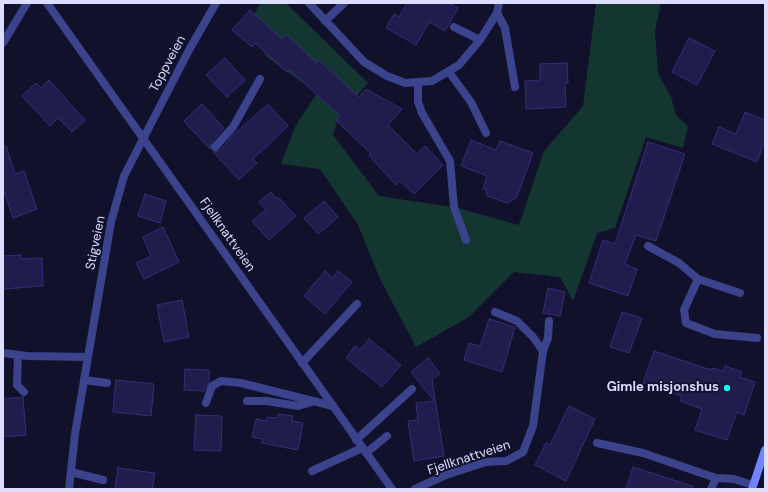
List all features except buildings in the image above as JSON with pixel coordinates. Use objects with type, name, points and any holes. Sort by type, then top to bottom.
[{"type":"main road","points":[[752,487],[765,450]]},
{"type":"street","points":[[3,43],[27,3]]},
{"type":"street","name":"Fjellknattveien","points":[[47,3],[364,450],[384,485],[392,489]]},
{"type":"street","name":"Toppveien","points":[[143,138],[216,3]]},
{"type":"street","points":[[309,3],[364,62],[387,76],[405,82],[432,81],[459,65],[480,40],[497,13],[499,3]]},
{"type":"street","points":[[325,21],[344,3]]},
{"type":"street","points":[[497,13],[505,28],[515,87]]},
{"type":"street","points":[[454,27],[480,40]]},
{"type":"street","points":[[449,72],[471,102],[486,133]]},
{"type":"street","points":[[216,147],[233,127],[260,78]]},
{"type":"street","points":[[418,82],[418,102],[422,112],[450,161],[454,207],[466,240]]},
{"type":"street","name":"Stigveien","points":[[69,489],[84,380],[111,222],[124,176],[143,138]]},
{"type":"street","points":[[648,246],[679,263],[698,279],[740,293]]},
{"type":"street","points":[[698,279],[684,310],[686,323],[715,334],[757,338]]},
{"type":"street","points":[[302,363],[357,304]]},
{"type":"street","points":[[495,312],[517,321],[533,337],[543,351]]},
{"type":"street","name":"Fjellknattveien","points":[[415,489],[446,475],[486,462],[506,461],[523,452],[529,441],[533,426],[543,351],[548,338],[549,321]]},
{"type":"street","points":[[3,353],[18,355],[88,357]]},
{"type":"street","points":[[18,355],[17,385],[24,392]]},
{"type":"street","points":[[84,380],[107,383]]},
{"type":"street","points":[[206,403],[212,386],[221,381],[240,383],[333,406]]},
{"type":"street","points":[[356,440],[412,389]]},
{"type":"street","points":[[247,401],[266,401],[298,406],[315,402]]},
{"type":"street","points":[[312,471],[364,450],[387,436]]},
{"type":"street","points":[[597,444],[644,453],[716,478],[734,479],[752,487]]},
{"type":"street","points":[[71,472],[103,480]]},
{"type":"street","points":[[711,489],[716,478]]},
{"type":"green space","points":[[264,3],[286,3],[368,83],[339,115],[333,135],[379,196],[458,208],[519,225],[544,151],[583,106],[596,3],[661,3],[655,31],[658,73],[671,97],[676,115],[688,126],[683,148],[646,137],[615,228],[597,233],[573,301],[560,277],[514,272],[469,317],[416,347],[380,279],[358,225],[320,169],[281,164],[295,127],[317,93],[267,57],[248,28],[259,5]]},
{"type":"place","name":"Gimle misjonshus","points":[[727,388]]}]
